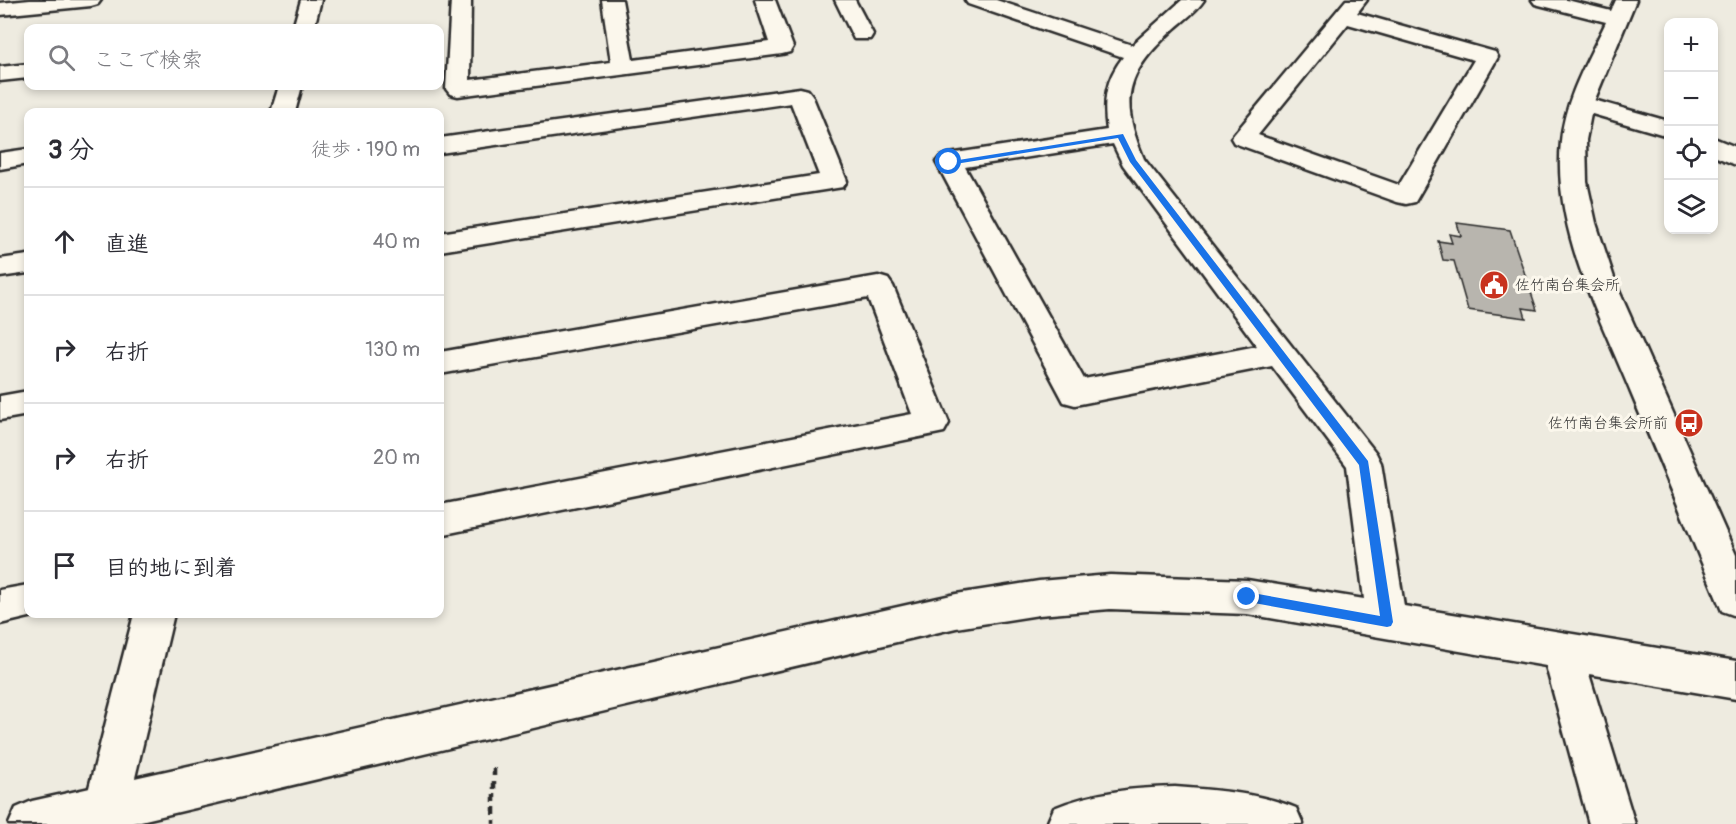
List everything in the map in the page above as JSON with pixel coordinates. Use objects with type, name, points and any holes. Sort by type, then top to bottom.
[{"type":"street","points":[[2,9],[91,0]]},
{"type":"street","points":[[305,24],[312,0]]},
{"type":"street","points":[[461,0],[458,89],[782,47],[765,0]]},
{"type":"street","points":[[612,0],[623,68]]},
{"type":"street","points":[[845,0],[862,34]]},
{"type":"street","points":[[975,0],[1136,54]]},
{"type":"street","points":[[1194,0],[1136,54],[1123,70],[1114,99],[1114,114],[1120,135],[1132,160],[1364,464],[1387,622]]},
{"type":"street","points":[[1542,0],[1622,10],[1577,118],[1573,157],[1576,194],[1585,239],[1601,284],[1736,599]]},
{"type":"street","points":[[1351,8],[1487,57],[1406,196],[1243,138],[1351,8]]},
{"type":"street","points":[[0,74],[24,71]]},
{"type":"street","points":[[284,108],[289,90]]},
{"type":"street","points":[[444,144],[800,95],[834,181],[444,241]]},
{"type":"street","points":[[1583,104],[1664,128]]},
{"type":"street","points":[[1120,135],[949,162],[1075,393],[1279,353]]},
{"type":"street","points":[[1718,148],[1736,157]]},
{"type":"street","points":[[0,161],[24,158]]},
{"type":"street","points":[[0,268],[24,265]]},
{"type":"street","points":[[444,362],[878,286],[932,423],[444,519]]},
{"type":"street","points":[[0,408],[24,404]]},
{"type":"street","points":[[32,824],[956,610],[1039,598],[1110,592],[1237,597],[1736,680]]},
{"type":"street","points":[[0,607],[24,603]]},
{"type":"street","points":[[106,807],[153,618]]},
{"type":"street","points":[[1562,651],[1612,824]]},
{"type":"street","points":[[1070,824],[1099,816],[1147,809],[1193,809],[1280,824]]},
{"type":"path","points":[[494,768],[494,824]]},
{"type":"building","name":"佐竹南台集会所","points":[[1457,223],[1510,230],[1537,310],[1523,308],[1526,318],[1468,310],[1454,261],[1443,260],[1438,241],[1452,243],[1449,234],[1461,236]]},
{"type":"place","name":"佐竹南台集会所","points":[[1494,285]]},
{"type":"place","name":"佐竹南台集会所前","points":[[1689,423]]},
{"type":"route","points":[[949,162],[1120,135],[1132,160],[1364,464],[1387,622],[1247,597]]}]
